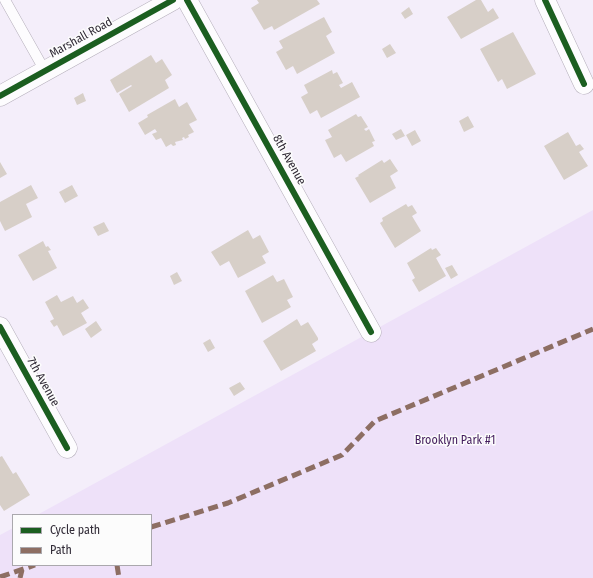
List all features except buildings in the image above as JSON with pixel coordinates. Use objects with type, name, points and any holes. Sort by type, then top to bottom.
[{"type":"street","name":"Marshall Road","points":[[0,96],[173,0]]},
{"type":"street","name":"8th Avenue","points":[[187,0],[371,332]]},
{"type":"street","points":[[545,0],[584,84]]},
{"type":"street","name":"7th Avenue","points":[[0,327],[67,448]]},
{"type":"lane","points":[[5,0],[45,71]]},
{"type":"green space","name":"Brooklyn Park #1","points":[[593,210],[593,578],[0,578],[0,535],[12,529],[12,566],[152,566],[152,514],[39,514]]},
{"type":"marked path","points":[[152,527],[228,503],[342,455],[375,421],[593,329]]},
{"type":"marked path","points":[[0,577],[32,566]]},
{"type":"marked path","points":[[117,566],[119,578]]},
{"type":"marked path","points":[[20,578],[22,570]]},
{"type":"cycle path","points":[[0,96],[173,0]]},
{"type":"cycle path","points":[[187,0],[371,332]]},
{"type":"cycle path","points":[[545,0],[584,84]]},
{"type":"cycle path","points":[[0,327],[67,448]]}]
